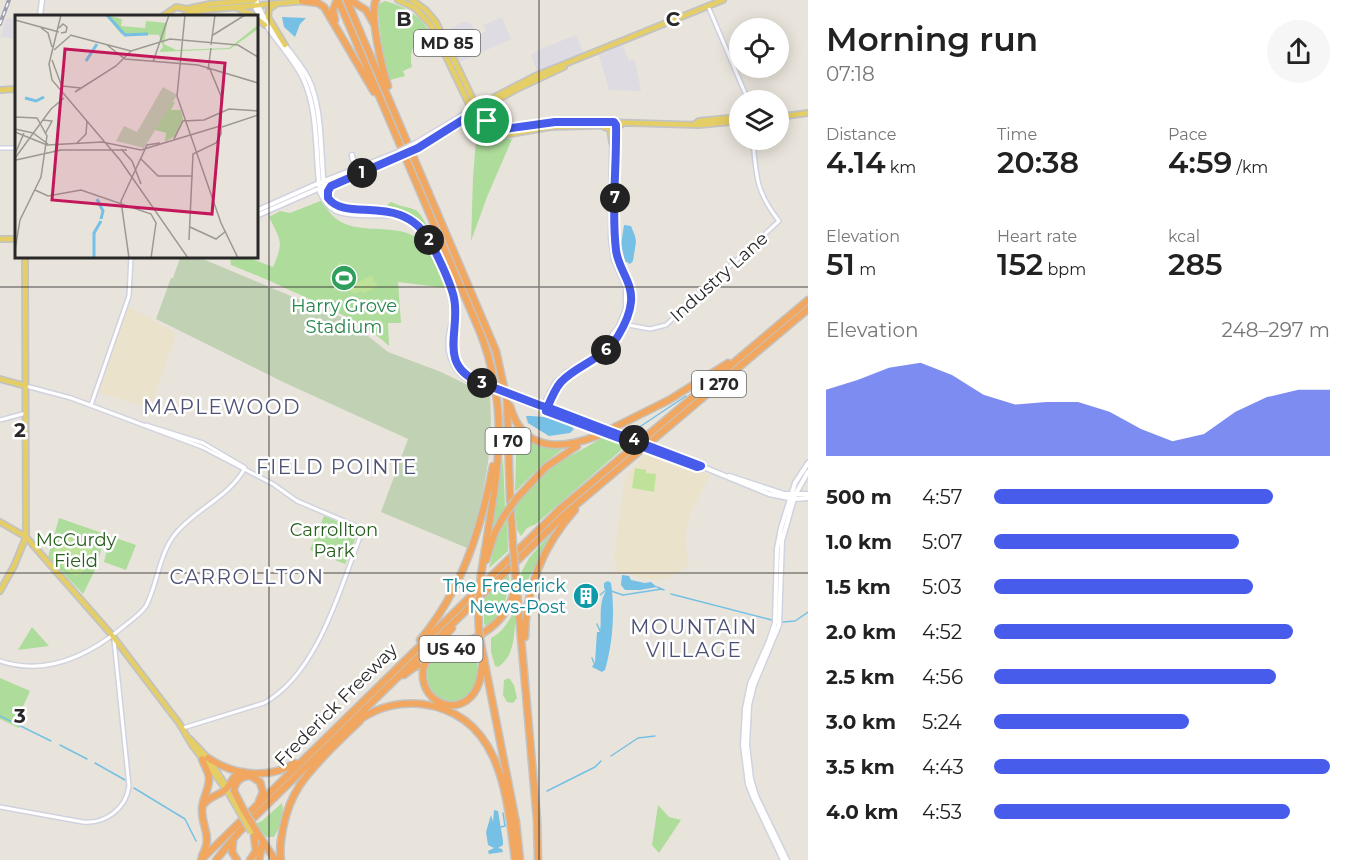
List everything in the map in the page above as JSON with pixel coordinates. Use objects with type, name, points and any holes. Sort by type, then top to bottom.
[{"type":"highway","points":[[376,0],[374,4],[377,33],[385,76],[404,132]]},
{"type":"highway","points":[[302,1],[318,3],[324,7],[391,123]]},
{"type":"highway","points":[[350,1],[362,7],[369,15],[377,33]]},
{"type":"highway","name":"I 70","points":[[350,1],[492,339],[503,377],[507,401],[513,545],[540,860]]},
{"type":"highway","points":[[337,2],[334,17],[343,37]]},
{"type":"highway","name":"I 70","points":[[337,2],[391,123],[488,354],[494,378],[500,411],[500,446],[481,575],[478,607],[479,631],[516,822],[519,859]]},
{"type":"highway","points":[[481,575],[495,532],[504,516],[528,484],[552,462],[571,449],[685,391],[765,336],[808,300]]},
{"type":"highway","name":"I 270","points":[[600,483],[808,309]]},
{"type":"highway","name":"Frederick Freeway","points":[[201,860],[560,509],[765,336]]},
{"type":"highway","points":[[492,339],[505,376],[511,410],[524,431],[540,442],[557,446],[575,444],[597,436]]},
{"type":"highway","name":"US 40","points":[[395,668],[433,622],[452,594],[478,530],[495,455],[500,446]]},
{"type":"highway","points":[[524,669],[527,609],[538,568],[549,544],[562,524],[600,483]]},
{"type":"highway","name":"Frederick Freeway","points":[[216,860],[239,832],[484,591],[564,514],[600,483]]},
{"type":"highway","name":"US 40","points":[[360,713],[415,667],[480,636],[496,625],[510,604],[515,584],[515,569]]},
{"type":"highway","points":[[483,655],[481,678],[477,690],[470,699],[456,704],[441,703],[429,694],[423,681],[424,666],[430,655],[484,591]]},
{"type":"highway","points":[[343,730],[370,713],[394,705],[419,704],[448,711],[466,721],[484,739],[495,758],[519,859]]},
{"type":"highway","points":[[281,860],[280,843],[287,811],[302,780],[358,723],[371,714],[394,705]]},
{"type":"highway","points":[[205,759],[223,768],[269,773],[292,766],[312,750]]},
{"type":"highway","points":[[201,860],[208,840],[202,808],[209,781],[205,759]]},
{"type":"highway","points":[[202,808],[207,801],[226,789],[233,777],[245,772]]},
{"type":"highway","points":[[254,809],[263,793],[262,787],[257,779],[247,776],[239,780],[234,789],[235,795],[253,832],[274,860]]},
{"type":"highway","points":[[237,860],[231,849],[239,832]]},
{"type":"highway","points":[[250,860],[256,850],[253,832]]},
{"type":"highway","points":[[262,848],[274,860]]},
{"type":"highway","points":[[259,860],[262,848]]},
{"type":"highway","points":[[262,848],[267,860]]},
{"type":"main road","points":[[40,15],[42,0]]},
{"type":"main road","points":[[185,15],[231,4],[237,0]]},
{"type":"main road","points":[[171,14],[176,7],[181,9],[254,2],[314,0]]},
{"type":"main road","name":"MD 85","points":[[398,0],[415,8],[431,24],[472,111],[479,122],[492,133],[506,135],[550,127],[627,123],[695,124],[729,120]]},
{"type":"main road","name":"MD 85","points":[[412,0],[436,21],[486,123],[495,128],[510,129],[567,121],[614,124]]},
{"type":"main road","points":[[417,146],[462,115],[571,62],[723,0]]},
{"type":"main road","points":[[254,2],[265,25],[304,81],[309,97],[325,201],[337,211],[400,215]]},
{"type":"main road","points":[[254,2],[309,79],[319,131],[321,184],[328,198],[339,207],[387,210],[400,215],[418,226],[431,244],[453,294],[454,316],[449,345],[451,360],[456,370],[467,380],[697,467],[701,466],[792,497],[807,495]]},
{"type":"main road","points":[[278,3],[270,8],[268,17],[285,45]]},
{"type":"main road","points":[[231,4],[253,15]]},
{"type":"main road","points":[[181,9],[183,15]]},
{"type":"main road","points":[[258,19],[265,25]]},
{"type":"main road","points":[[0,90],[15,89]]},
{"type":"main road","points":[[471,94],[479,101],[489,102]]},
{"type":"main road","points":[[462,115],[468,107],[467,102]]},
{"type":"main road","points":[[489,102],[484,110],[485,119],[495,128]]},
{"type":"main road","points":[[328,198],[329,189],[342,181],[417,146],[460,121],[472,111]]},
{"type":"main road","points":[[789,116],[808,115]]},
{"type":"main road","points":[[460,121],[472,118],[479,122]]},
{"type":"main road","points":[[313,122],[319,131]]},
{"type":"main road","points":[[614,124],[612,250],[614,260],[625,282],[627,297],[622,323]]},
{"type":"main road","points":[[545,409],[560,382],[601,355],[615,340],[630,308],[631,291],[616,249],[614,124]]},
{"type":"main road","points":[[595,125],[610,129],[612,142]]},
{"type":"main road","points":[[352,154],[356,163],[368,164],[398,155]]},
{"type":"main road","points":[[258,211],[382,160]]},
{"type":"main road","points":[[258,211],[321,184],[342,181]]},
{"type":"main road","points":[[0,238],[15,239]]},
{"type":"main road","points":[[0,591],[26,537],[25,258]]},
{"type":"main road","points":[[0,379],[26,386]]},
{"type":"main road","points":[[782,548],[795,483],[808,464]]},
{"type":"main road","points":[[785,860],[753,797],[744,764],[745,709],[748,691],[775,623],[777,549],[781,528],[792,497],[808,472]]},
{"type":"main road","points":[[800,485],[801,490],[807,495]]},
{"type":"main road","points":[[0,522],[26,537],[113,637],[189,738],[195,742],[241,811]]},
{"type":"main road","points":[[781,528],[779,625],[752,692],[747,745],[748,764],[756,796],[785,860]]},
{"type":"main road","points":[[115,651],[120,647]]},
{"type":"main road","points":[[253,832],[262,848]]},
{"type":"street","points":[[708,6],[744,90]]},
{"type":"street","name":"Industry Lane","points":[[622,323],[650,329],[666,325],[779,222],[766,205],[757,182],[754,150]]},
{"type":"street","points":[[91,405],[129,296],[131,258]]},
{"type":"street","points":[[26,386],[91,405],[203,443],[241,464],[297,501],[363,529],[322,636],[314,653],[301,669],[273,698],[264,703],[182,728]]},
{"type":"street","points":[[0,420],[26,413]]},
{"type":"street","points":[[0,662],[21,667],[62,663],[80,656],[113,637],[145,608],[168,544],[176,533],[195,514],[233,487],[245,468]]},
{"type":"street","points":[[0,807],[83,822],[95,822],[110,816],[124,801],[129,786],[113,637]]},
{"type":"shaded area","points":[[502,17],[511,39],[460,62],[446,31],[463,22],[470,23],[478,35],[486,31],[483,25]]},
{"type":"shaded area","points":[[15,18],[15,39],[0,37],[6,19]]},
{"type":"shaded area","points":[[576,35],[584,53],[537,71],[531,55]]},
{"type":"shaded area","points":[[623,45],[629,61],[635,60],[641,91],[609,90],[599,55]]},
{"type":"shaded area","points":[[129,307],[176,335],[150,408],[97,392]]},
{"type":"shaded area","points":[[648,451],[710,475],[691,512],[686,531],[689,564],[671,577],[661,579],[642,579],[628,573],[616,573],[614,556],[625,476]]},
{"type":"green space","points":[[385,1],[409,11],[428,29],[414,47],[411,56],[412,67],[403,71],[405,76],[390,80],[383,55],[377,5]]},
{"type":"green space","points":[[472,122],[492,137],[512,139],[471,241],[476,139]]},
{"type":"green space","points":[[323,200],[332,215],[343,223],[357,227],[401,231],[415,236],[426,246],[435,260],[446,288],[398,282],[401,323],[388,323],[389,346],[372,332],[344,315],[231,265],[230,258],[250,258],[273,267],[280,242],[269,217],[280,211],[290,213]]},
{"type":"green space","points":[[391,202],[418,212],[429,231],[406,213],[387,205]]},
{"type":"green space","points":[[180,258],[200,258],[348,320],[388,352],[441,372],[490,396],[489,454],[478,511],[467,548],[381,512],[408,439],[283,382],[156,319],[171,278],[173,278]]},
{"type":"green space","name":"Harry Grove Stadium","points":[[341,262],[342,267],[348,266],[353,282],[359,282],[371,275],[378,286],[363,294],[362,291],[354,294],[349,289],[348,292],[340,284],[335,267]]},
{"type":"green space","points":[[513,422],[534,443],[547,448],[563,449],[544,463],[515,492],[516,456]]},
{"type":"green space","points":[[604,437],[627,445],[536,524],[527,528],[521,536],[517,530],[515,507],[532,484],[551,467]]},
{"type":"green space","points":[[503,458],[505,507],[490,536]]},
{"type":"green space","points":[[635,468],[656,474],[654,492],[632,488]]},
{"type":"green space","name":"Carrollton Park","points":[[324,516],[356,529],[358,532],[345,564],[310,550]]},
{"type":"green space","name":"McCurdy Field","points":[[59,518],[105,534],[97,566],[83,594],[48,557]]},
{"type":"green space","points":[[507,520],[508,551],[489,568],[497,537]]},
{"type":"green space","points":[[551,533],[521,594],[520,575],[529,558]]},
{"type":"green space","points":[[80,536],[93,544],[83,571],[76,576],[52,556],[61,541]]},
{"type":"green space","points":[[110,536],[136,545],[126,570],[104,562]]},
{"type":"green space","points":[[509,576],[503,606],[497,618],[486,629],[484,599],[504,578]]},
{"type":"green space","points":[[516,608],[512,648],[504,662],[498,667],[495,666],[491,652],[491,638],[503,629]]},
{"type":"green space","points":[[32,627],[49,646],[18,650]]},
{"type":"green space","points":[[474,648],[478,677],[471,695],[463,701],[454,703],[436,696],[430,688],[427,677],[429,663]]},
{"type":"green space","points":[[0,678],[30,691],[20,713],[24,718],[19,728],[0,719]]},
{"type":"green space","points":[[509,678],[514,685],[517,698],[513,703],[507,702],[503,695],[504,680]]},
{"type":"green space","points":[[282,803],[282,816],[276,834],[274,837],[266,837],[255,824],[262,821]]},
{"type":"green space","points":[[658,805],[669,817],[681,820],[659,853],[652,845]]},
{"type":"water","points":[[282,17],[306,18],[300,24],[295,37],[284,27]]},
{"type":"water","points":[[624,225],[631,226],[636,242],[633,261],[630,264],[625,261],[621,245]]},
{"type":"water","points":[[526,416],[559,420],[574,429],[570,433],[549,436],[528,423]]},
{"type":"water","points":[[622,575],[629,576],[631,580],[651,582],[657,587],[625,590],[621,585]]},
{"type":"water","points":[[608,581],[611,583],[613,605],[612,627],[608,660],[602,672],[592,667],[595,662],[597,632],[600,632],[602,601],[606,591],[604,583]]},
{"type":"water","points":[[494,810],[498,811],[503,841],[503,845],[498,848],[503,852],[489,854],[488,851],[494,848],[488,845],[486,832],[491,815],[493,822]]},
{"type":"waterway","points":[[632,432],[686,396]]},
{"type":"waterway","points":[[657,587],[664,590]]},
{"type":"waterway","points":[[611,591],[623,595],[662,589]]},
{"type":"waterway","points":[[600,595],[606,590]]},
{"type":"waterway","points":[[671,594],[772,620]]},
{"type":"waterway","points":[[783,622],[795,621],[808,612]]},
{"type":"waterway","points":[[597,624],[600,631]]},
{"type":"waterway","points":[[592,658],[594,663]]},
{"type":"waterway","points":[[0,716],[51,741]]},
{"type":"waterway","points":[[611,756],[638,738],[655,736]]},
{"type":"waterway","points":[[60,745],[87,759]]},
{"type":"waterway","points":[[547,791],[595,767],[601,761]]},
{"type":"waterway","points":[[95,763],[125,780]]},
{"type":"waterway","points":[[134,788],[185,819],[196,841]]},
{"type":"waterway","points":[[501,827],[505,826],[503,813]]},
{"type":"railway","points":[[0,24],[9,0]]},
{"type":"place","name":"Harry Grove Stadium","points":[[344,278]]},
{"type":"place","name":"The Frederick News-Post","points":[[586,596]]},
{"type":"district","name":"MAPLEWOOD","points":[[222,407]]},
{"type":"district","name":"FIELD POINTE","points":[[337,467]]},
{"type":"district","name":"CARROLLTON","points":[[247,577]]},
{"type":"district","name":"MOUNTAIN VILLAGE","points":[[694,638]]},
{"type":"route","points":[[487,121],[484,111],[488,104],[418,148],[331,186],[328,198],[339,207],[396,212],[410,220],[424,233],[454,297],[454,356],[461,369],[470,378],[539,405],[548,408],[552,409],[630,438],[701,466],[697,467],[546,411],[548,408],[556,389],[560,382],[601,355],[612,344],[627,319],[630,308],[630,287],[616,249],[616,125],[614,122],[567,121],[500,129],[487,121]]}]
